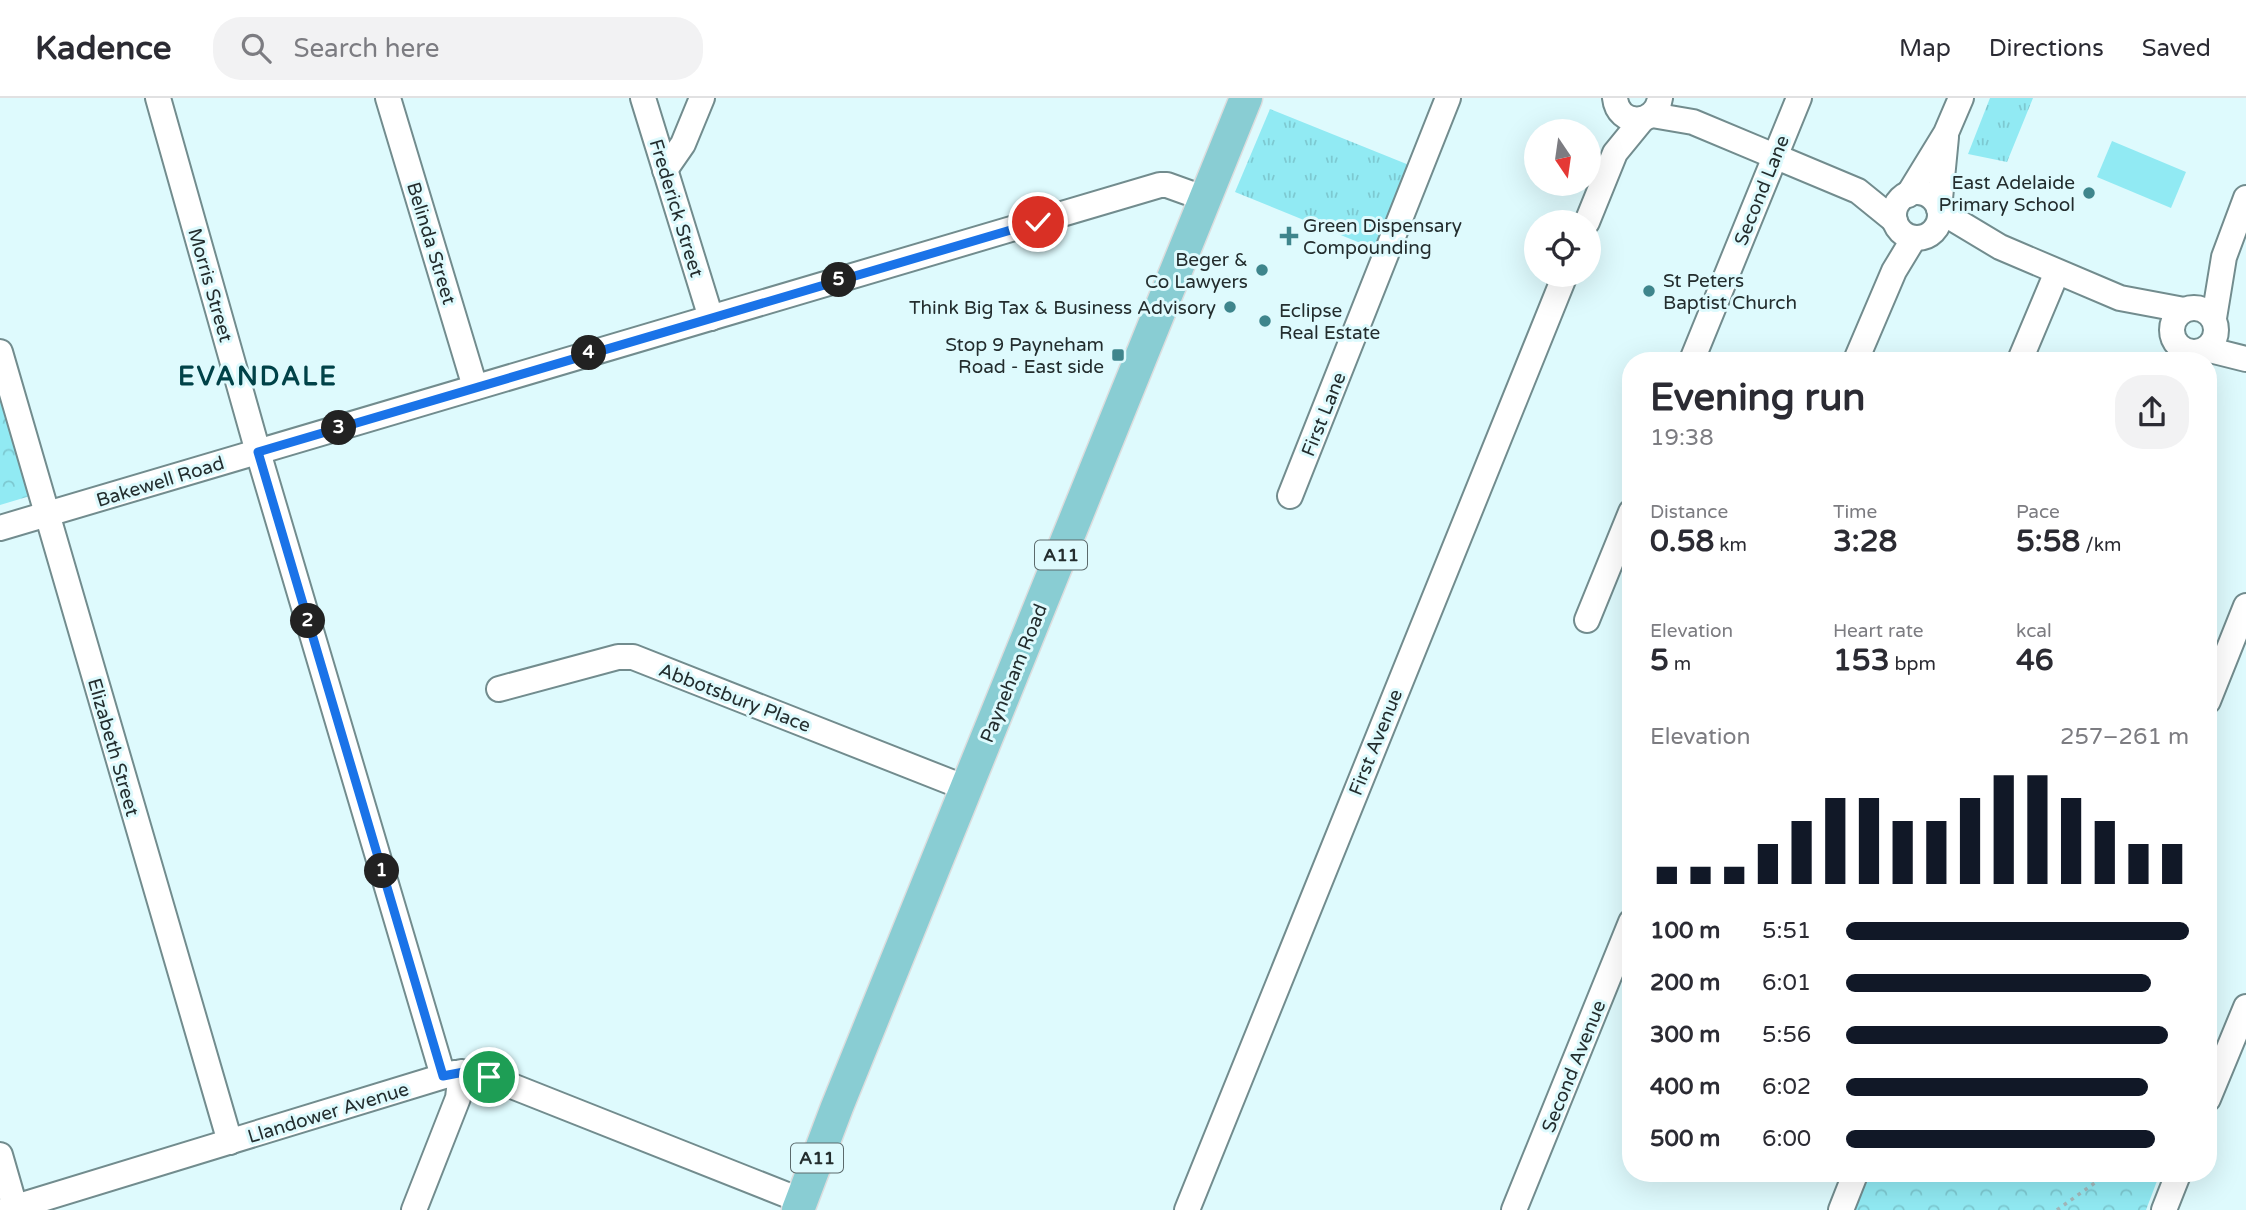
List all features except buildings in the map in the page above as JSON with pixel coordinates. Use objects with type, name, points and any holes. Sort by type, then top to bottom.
[{"type":"main road","name":"Payneham Road","points":[[800,1205],[836,1107],[1246,98]]},
{"type":"street","name":"Morris Street","points":[[158,98],[258,452],[452,1074]]},
{"type":"street","name":"Belinda Street","points":[[388,98],[475,387]]},
{"type":"street","name":"Frederick Street","points":[[643,98],[711,318]]},
{"type":"street","points":[[665,170],[682,144],[702,98]]},
{"type":"street","name":"First Lane","points":[[1290,496],[1448,98]]},
{"type":"street","name":"Second Lane","points":[[1695,352],[1798,98]]},
{"type":"street","points":[[1920,224],[1946,133],[1961,98]]},
{"type":"street","points":[[1615,102],[1625,117],[1633,120],[1654,108],[1693,122],[1857,191],[1920,224],[2000,247],[2120,298],[2185,310],[2198,308],[2208,341],[2246,359]]},
{"type":"street","points":[[1615,102],[1615,153]]},
{"type":"street","points":[[1592,210],[1615,153],[1654,108]]},
{"type":"street","points":[[1920,224],[1898,204],[1907,195],[1946,133]]},
{"type":"street","name":"Bakewell Road","points":[[0,528],[1160,185],[1206,199]]},
{"type":"street","points":[[1857,191],[1907,195],[1917,192],[1934,200],[1894,271],[1859,352]]},
{"type":"street","points":[[2120,298],[2172,344],[2186,351],[2199,352],[2208,341],[2224,257],[2246,198]]},
{"type":"street","points":[[2172,344],[2174,320],[2185,310],[2224,257]]},
{"type":"street","points":[[2023,352],[2057,272]]},
{"type":"street","name":"First Avenue","points":[[1187,1210],[1560,287]]},
{"type":"street","points":[[2208,341],[2246,345]]},
{"type":"street","name":"Elizabeth Street","points":[[0,352],[230,1142]]},
{"type":"street","points":[[1587,620],[1622,534]]},
{"type":"street","points":[[2217,678],[2246,606]]},
{"type":"street","name":"Abbotsbury Place","points":[[499,689],[618,657],[633,657],[967,788]]},
{"type":"street","name":"Second Avenue","points":[[1514,1210],[1622,944]]},
{"type":"street","points":[[2217,1077],[2246,1007]]},
{"type":"street","name":"Llandower Avenue","points":[[11,1209],[452,1074],[479,1073],[800,1205]]},
{"type":"street","points":[[414,1210],[458,1098],[452,1074]]},
{"type":"street","points":[[0,1155],[11,1209]]},
{"type":"street","points":[[1841,1210],[1852,1182]]},
{"type":"street","points":[[2164,1210],[2175,1182]]},
{"type":"path","points":[[2057,1210],[2096,1182]]},
{"type":"green space","points":[[1990,98],[2033,98],[2007,162],[1968,154]]},
{"type":"green space","points":[[1270,109],[1414,167],[1380,251],[1235,192]]},
{"type":"green space","points":[[2112,141],[2186,172],[2171,208],[2097,177]]},
{"type":"green space","points":[[0,394],[30,496],[0,505]]},
{"type":"green space","points":[[1865,1182],[2157,1182],[2146,1210],[1854,1210]]},
{"type":"place","name":"East Adelaide Primary School","points":[[2089,193]]},
{"type":"place","name":"Green Dispensary Compounding","points":[[1289,236]]},
{"type":"place","name":"Beger & Co Lawyers","points":[[1262,270]]},
{"type":"place","name":"St Peters Baptist Church","points":[[1649,291]]},
{"type":"place","name":"Think Big Tax & Business Advisory","points":[[1230,307]]},
{"type":"place","name":"Eclipse Real Estate","points":[[1265,321]]},
{"type":"place","name":"Stop 9 Payneham Road - East side","points":[[1118,355]]},
{"type":"district","name":"EVANDALE","points":[[258,376]]},
{"type":"route","points":[[489,1077],[469,1071],[443,1076],[258,452],[1038,222]]}]
